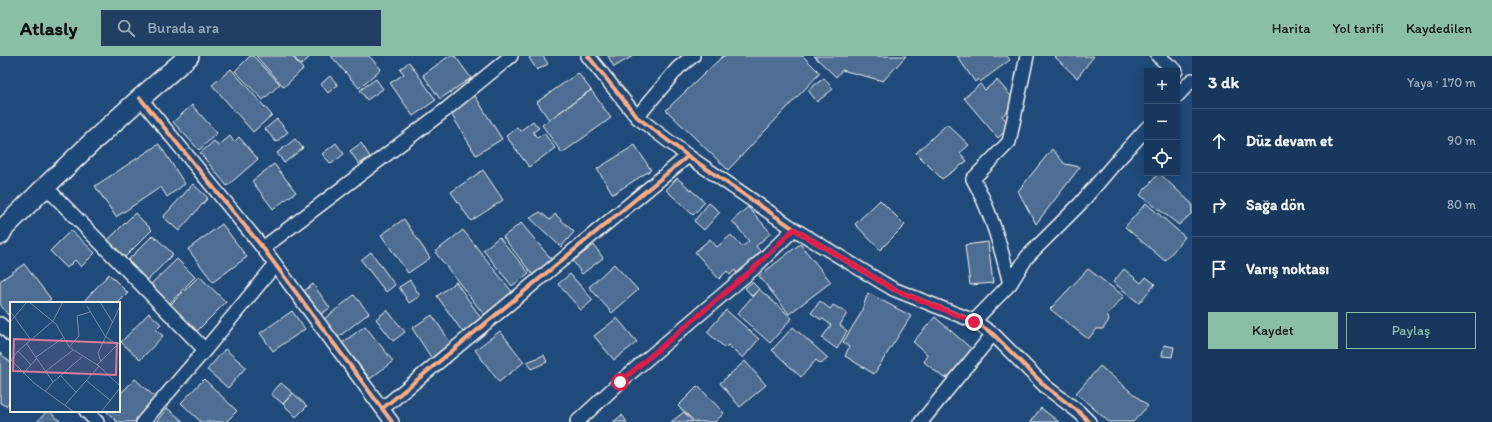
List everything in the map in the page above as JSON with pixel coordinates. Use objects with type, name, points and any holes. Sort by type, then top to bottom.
[{"type":"street","points":[[0,235],[4,228],[45,186],[140,98],[189,56]]},
{"type":"street","points":[[263,248],[444,111],[511,56]]},
{"type":"street","points":[[588,56],[637,117],[688,156],[794,229],[893,289],[974,322],[992,334],[1046,387],[1079,412],[1089,422]]},
{"type":"street","points":[[637,117],[678,68],[693,56]]},
{"type":"street","points":[[1010,284],[999,240],[980,192],[973,179],[1010,142],[1027,56]]},
{"type":"street","points":[[1158,56],[1173,68]]},
{"type":"street","points":[[1180,73],[1191,81],[1180,93]]},
{"type":"street","points":[[140,98],[263,248],[392,422]]},
{"type":"street","points":[[974,322],[1010,284],[1027,258],[1080,204],[1114,163],[1144,131]]},
{"type":"street","points":[[382,408],[688,156]]},
{"type":"street","points":[[45,186],[205,350]]},
{"type":"street","points":[[577,422],[620,382],[753,269],[794,229]]},
{"type":"street","points":[[143,422],[275,265]]},
{"type":"street","points":[[0,324],[10,334]]},
{"type":"street","points":[[921,422],[992,334]]},
{"type":"street","points":[[87,412],[97,422]]},
{"type":"building","points":[[250,56],[253,56],[280,84],[263,100],[235,71]]},
{"type":"building","points":[[256,56],[292,56],[303,69],[284,87]]},
{"type":"building","points":[[293,56],[311,56],[301,65]]},
{"type":"building","points":[[331,56],[369,56],[381,69],[359,88]]},
{"type":"building","points":[[449,56],[455,56],[471,78],[440,99],[423,75]]},
{"type":"building","points":[[532,56],[543,56],[548,64],[537,70],[529,58]]},
{"type":"building","points":[[608,56],[633,56],[614,67]]},
{"type":"building","points":[[723,56],[803,56],[820,73],[728,170],[666,110]]},
{"type":"building","points":[[814,56],[906,56],[883,81],[842,70],[836,77]]},
{"type":"building","points":[[957,56],[1007,56],[1010,60],[980,82],[978,79],[975,82]]},
{"type":"building","points":[[1054,56],[1094,56],[1077,78]]},
{"type":"building","points":[[409,62],[436,100],[413,116],[390,83],[404,74],[400,69]]},
{"type":"building","points":[[231,69],[272,115],[253,132],[212,85]]},
{"type":"building","points":[[578,73],[591,90],[549,120],[537,102]]},
{"type":"building","points":[[330,76],[338,85],[328,93],[321,84]]},
{"type":"building","points":[[824,78],[833,89],[817,102],[808,90]]},
{"type":"building","points":[[376,79],[383,89],[367,100],[360,90]]},
{"type":"building","points":[[997,80],[1017,103],[1002,116],[1011,126],[998,138],[964,98],[980,84],[985,90]]},
{"type":"building","points":[[591,90],[611,118],[562,153],[542,125]]},
{"type":"building","points":[[475,96],[502,139],[476,155],[450,112]]},
{"type":"building","points":[[192,105],[217,133],[199,150],[173,122]]},
{"type":"building","points":[[277,119],[288,132],[276,142],[265,129]]},
{"type":"building","points":[[533,121],[539,128],[533,132],[537,138],[544,133],[555,148],[529,167],[506,136],[517,127],[520,131]]},
{"type":"building","points":[[947,124],[969,145],[960,153],[967,161],[942,179],[916,153]]},
{"type":"building","points":[[230,136],[234,142],[239,137],[258,159],[227,186],[200,153],[214,141],[218,146]]},
{"type":"building","points":[[295,139],[303,148],[284,163],[277,153]]},
{"type":"building","points":[[336,143],[344,154],[331,164],[322,154]]},
{"type":"building","points":[[361,143],[370,157],[359,164],[350,151]]},
{"type":"building","points":[[159,144],[185,184],[167,197],[161,187],[116,217],[95,186]]},
{"type":"building","points":[[635,145],[651,170],[613,194],[597,169]]},
{"type":"building","points":[[1052,149],[1065,164],[1080,167],[1036,224],[1018,191]]},
{"type":"building","points":[[274,164],[296,192],[273,209],[252,181]]},
{"type":"building","points":[[483,170],[503,200],[471,221],[451,192]]},
{"type":"building","points":[[1156,176],[1162,176],[1192,204],[1192,213],[1179,225],[1140,195]]},
{"type":"building","points":[[677,178],[705,202],[693,215],[666,190]]},
{"type":"building","points":[[193,184],[208,198],[179,231],[163,217]]},
{"type":"building","points":[[880,200],[905,225],[880,250],[855,224]]},
{"type":"building","points":[[709,203],[720,212],[704,230],[694,221]]},
{"type":"building","points":[[1146,203],[1185,237],[1165,261],[1125,227]]},
{"type":"building","points":[[748,207],[771,233],[756,246],[764,256],[737,274],[735,270],[730,275],[727,271],[719,279],[695,252],[710,239],[717,247],[731,235],[742,247],[749,241],[732,221]]},
{"type":"building","points":[[540,212],[550,220],[555,214],[574,232],[561,247],[530,218]]},
{"type":"building","points":[[135,213],[152,230],[124,258],[107,241]]},
{"type":"building","points":[[404,219],[430,258],[408,273],[381,235]]},
{"type":"building","points":[[521,223],[552,260],[533,275],[503,237]]},
{"type":"building","points":[[222,224],[247,257],[213,282],[188,249]]},
{"type":"building","points":[[71,230],[95,253],[81,267],[75,260],[67,268],[50,251]]},
{"type":"building","points":[[463,230],[513,293],[485,316],[435,252]]},
{"type":"building","points":[[153,235],[173,254],[147,281],[127,261]]},
{"type":"building","points":[[499,237],[529,273],[512,286],[483,250]]},
{"type":"building","points":[[988,242],[993,283],[970,285],[965,245]]},
{"type":"building","points":[[800,244],[831,282],[789,314],[759,276]]},
{"type":"building","points":[[594,245],[603,258],[582,274],[573,261]]},
{"type":"building","points":[[371,252],[395,285],[386,292],[361,260]]},
{"type":"building","points":[[177,259],[195,277],[169,304],[150,285]]},
{"type":"building","points":[[24,264],[51,299],[47,302],[10,302],[10,318],[0,304],[0,281]]},
{"type":"building","points":[[614,264],[638,290],[612,313],[589,287]]},
{"type":"building","points":[[1088,269],[1124,296],[1107,315],[1109,320],[1103,329],[1097,329],[1088,339],[1050,309]]},
{"type":"building","points":[[1124,269],[1141,283],[1146,277],[1155,284],[1139,303],[1113,282]]},
{"type":"building","points":[[109,274],[128,293],[119,302],[83,302]]},
{"type":"building","points":[[570,274],[593,300],[581,310],[558,284]]},
{"type":"building","points":[[199,276],[226,302],[197,331],[170,305]]},
{"type":"building","points":[[410,280],[420,296],[409,303],[399,287]]},
{"type":"building","points":[[456,282],[483,321],[464,334],[437,296]]},
{"type":"building","points":[[752,282],[759,289],[752,296],[745,288]]},
{"type":"building","points":[[313,284],[330,308],[321,314],[304,291]]},
{"type":"building","points":[[759,289],[792,318],[770,343],[737,314]]},
{"type":"building","points":[[868,293],[911,316],[874,374],[845,356],[849,347],[843,342],[860,315]]},
{"type":"building","points":[[354,295],[369,313],[337,338],[323,320]]},
{"type":"building","points":[[820,301],[830,309],[833,305],[847,313],[840,325],[847,331],[837,349],[822,338],[831,325],[811,313]]},
{"type":"building","points":[[387,310],[405,332],[393,341],[376,319]]},
{"type":"building","points":[[726,310],[759,339],[743,358],[728,345],[725,348],[707,332]]},
{"type":"building","points":[[292,311],[305,329],[273,351],[260,333]]},
{"type":"building","points":[[149,313],[161,324],[156,329],[163,336],[140,360],[121,342]]},
{"type":"building","points":[[432,315],[453,346],[432,359],[412,328]]},
{"type":"building","points":[[935,317],[974,351],[953,375],[944,378],[924,362],[927,354],[913,342]]},
{"type":"building","points":[[617,318],[637,342],[614,360],[594,336]]},
{"type":"building","points":[[365,326],[393,361],[370,379],[342,343]]},
{"type":"building","points":[[793,327],[828,358],[821,364],[816,360],[801,377],[772,350]]},
{"type":"building","points":[[500,331],[524,362],[499,382],[475,350]]},
{"type":"building","points":[[1164,345],[1174,347],[1172,357],[1162,356]]},
{"type":"building","points":[[225,349],[246,367],[228,388],[207,370]]},
{"type":"building","points":[[0,353],[10,362],[10,401],[6,406],[0,403]]},
{"type":"building","points":[[544,355],[547,362],[531,369],[527,362]]},
{"type":"building","points":[[745,361],[766,385],[740,407],[720,383]]},
{"type":"building","points":[[1100,366],[1148,406],[1133,422],[1109,422],[1076,393]]},
{"type":"building","points":[[135,379],[157,399],[134,422],[117,422],[107,412],[120,412],[120,394]]},
{"type":"building","points":[[204,379],[237,411],[226,422],[201,422],[181,403]]},
{"type":"building","points":[[281,383],[293,393],[283,404],[271,394]]},
{"type":"building","points":[[698,386],[724,413],[715,422],[695,422],[678,406]]},
{"type":"building","points":[[293,393],[307,406],[296,417],[283,404]]},
{"type":"building","points":[[167,408],[184,422],[156,422]]},
{"type":"building","points":[[1041,408],[1059,422],[1030,422]]},
{"type":"building","points":[[46,412],[50,412],[61,422],[37,422]]},
{"type":"building","points":[[684,412],[693,422],[671,422]]},
{"type":"building","points":[[622,415],[627,422],[613,422]]},
{"type":"cycle path","points":[[588,56],[637,117],[688,156],[794,229],[893,289],[974,321],[993,334],[1046,387],[1079,412],[1089,422]]},
{"type":"cycle path","points":[[140,98],[263,248],[392,422]]},
{"type":"cycle path","points":[[383,408],[688,156]]},
{"type":"route","points":[[620,382],[753,269],[794,229],[893,289],[974,322]]}]
